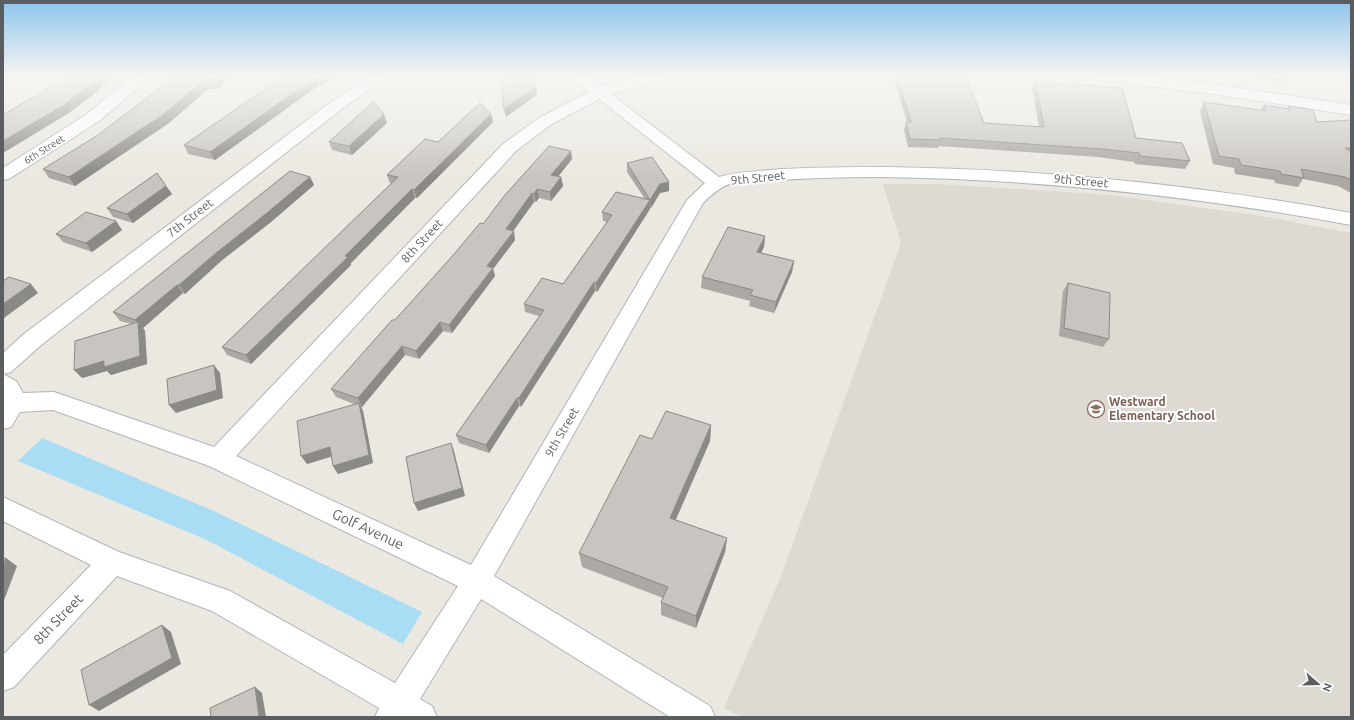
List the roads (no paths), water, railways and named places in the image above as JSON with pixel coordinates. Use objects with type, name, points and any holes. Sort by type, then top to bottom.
[{"type":"street","name":"6th Street","points":[[3,175],[102,110]]},
{"type":"street","name":"7th Street","points":[[3,366],[32,340],[331,110]]},
{"type":"street","name":"8th Street","points":[[218,459],[510,147],[524,135],[556,114],[566,110]]},
{"type":"street","points":[[620,110],[718,184]]},
{"type":"street","name":"9th Street","points":[[404,712],[477,581],[696,200],[703,193],[718,184],[735,178],[836,173],[985,174],[1058,179],[1181,192],[1351,219]]},
{"type":"street","name":"Golf Avenue","points":[[6,402],[54,401],[218,459],[477,581],[699,717]]},
{"type":"street","points":[[3,508],[112,562],[220,601],[404,712]]},
{"type":"street","name":"8th Street","points":[[3,676],[112,562]]},
{"type":"water","points":[[42,438],[216,512],[422,612],[403,644],[207,540],[18,461]]},
{"type":"place","name":"Westward Elementary School","points":[[1096,409]]}]
